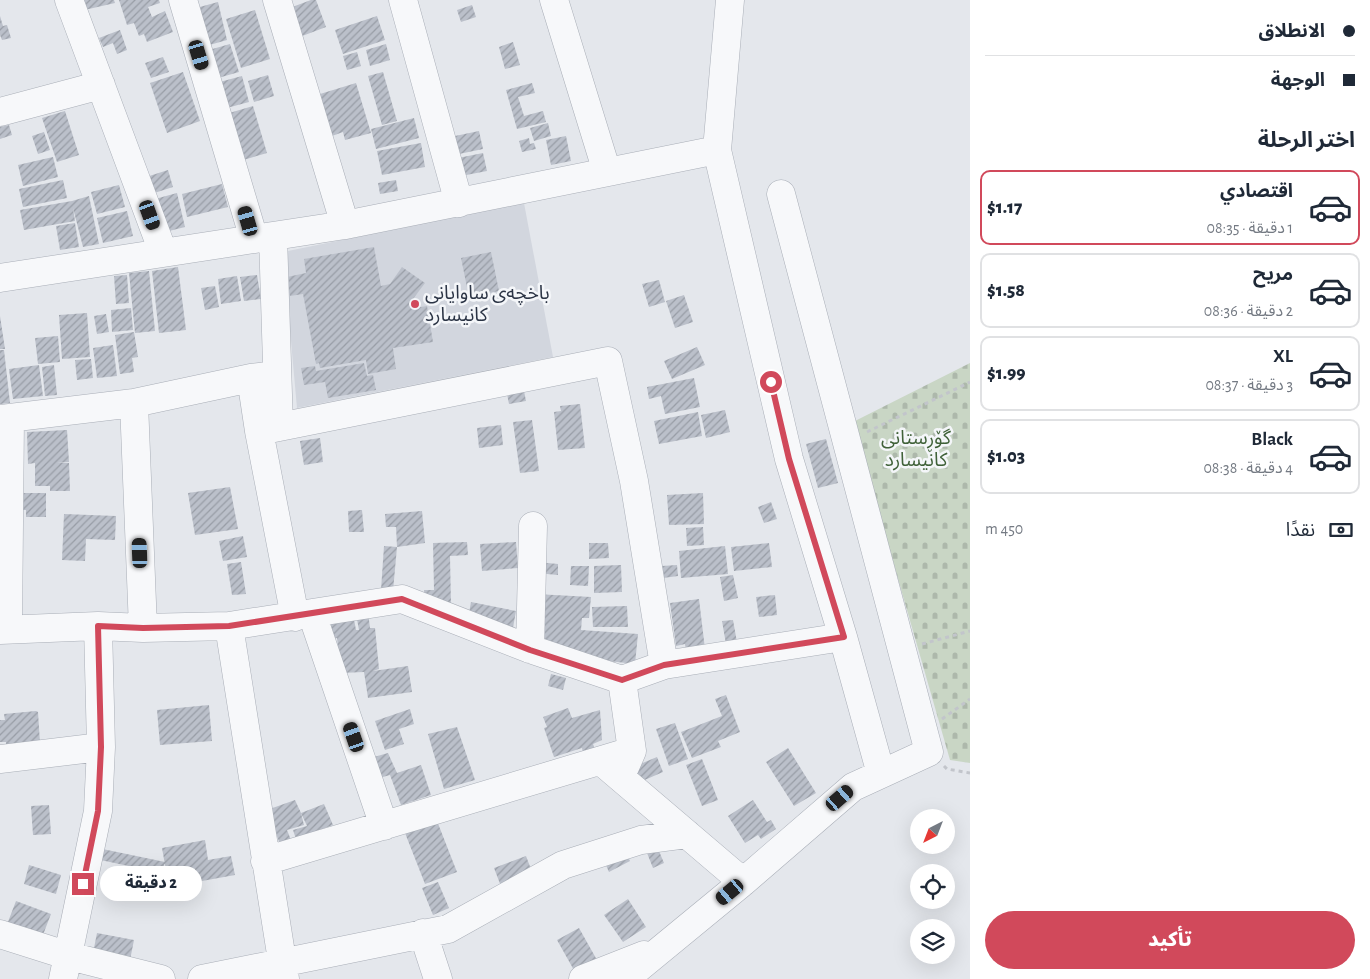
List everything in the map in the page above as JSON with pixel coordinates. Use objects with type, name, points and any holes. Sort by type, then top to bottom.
[{"type":"street","points":[[69,0],[163,252]]},
{"type":"street","points":[[183,0],[263,238],[264,377],[269,429],[303,615],[384,826]]},
{"type":"street","points":[[277,0],[345,225]]},
{"type":"street","points":[[403,0],[459,203]]},
{"type":"street","points":[[554,0],[608,172]]},
{"type":"street","points":[[730,0],[718,150],[789,459],[844,637],[881,774]]},
{"type":"street","points":[[0,112],[101,85]]},
{"type":"street","points":[[0,278],[345,225],[718,150]]},
{"type":"street","points":[[626,979],[853,787],[929,752],[781,194]]},
{"type":"street","points":[[269,429],[608,361],[634,481],[664,665]]},
{"type":"street","points":[[264,377],[134,403],[5,418],[4,629],[98,626],[143,628],[229,626],[402,599],[530,650],[622,680],[664,665],[844,637]]},
{"type":"street","points":[[134,403],[143,628]]},
{"type":"street","points":[[530,650],[533,526]]},
{"type":"street","points":[[66,968],[98,811],[101,747],[98,626]]},
{"type":"street","points":[[229,626],[283,971]]},
{"type":"street","points":[[265,860],[384,826],[532,780],[610,769],[632,751],[622,680]]},
{"type":"street","points":[[0,759],[101,747]]},
{"type":"street","points":[[610,769],[743,882]]},
{"type":"street","points":[[202,979],[283,971],[424,933],[448,929],[563,864],[641,840],[686,834]]},
{"type":"street","points":[[424,933],[438,979]]},
{"type":"street","points":[[0,934],[66,968],[161,979]]},
{"type":"street","points":[[583,979],[665,946]]},
{"type":"path","points":[[847,443],[970,382]]},
{"type":"path","points":[[902,649],[970,631]]},
{"type":"path","points":[[924,732],[970,699]]},
{"type":"shaded area","name":"باخچەی ساوایانی کانیسارد","points":[[524,203],[553,357],[297,408],[283,252]]},
{"type":"green space","name":"گۆڕستانی کانیسارد","points":[[970,363],[970,763],[950,760],[853,422]]},
{"type":"building","points":[[78,0],[114,0],[115,3],[80,11]]},
{"type":"building","points":[[119,0],[159,0],[160,3],[148,7],[152,17],[165,11],[173,32],[147,42],[144,34],[139,36],[134,23],[127,25]]},
{"type":"building","points":[[316,0],[326,27],[297,38],[287,9]]},
{"type":"building","points":[[218,2],[227,40],[206,46],[196,8]]},
{"type":"building","points":[[472,5],[476,17],[461,22],[457,10]]},
{"type":"building","points":[[255,10],[270,59],[241,68],[226,19]]},
{"type":"building","points":[[0,16],[3,26],[7,25],[11,38],[2,40],[0,35]]},
{"type":"building","points":[[377,16],[385,40],[343,54],[335,30]]},
{"type":"building","points":[[120,30],[127,50],[117,54],[113,43],[103,47],[99,38]]},
{"type":"building","points":[[513,42],[520,65],[505,69],[499,47]]},
{"type":"building","points":[[230,44],[239,72],[211,80],[202,52]]},
{"type":"building","points":[[386,44],[390,60],[370,66],[366,50]]},
{"type":"building","points":[[357,52],[361,66],[347,70],[343,56]]},
{"type":"building","points":[[163,57],[169,72],[151,78],[145,63]]},
{"type":"building","points":[[183,72],[200,121],[167,133],[150,83]]},
{"type":"building","points":[[383,72],[397,121],[382,125],[368,76]]},
{"type":"building","points":[[268,75],[274,96],[254,102],[248,81]]},
{"type":"building","points":[[242,76],[249,102],[223,109],[216,83]]},
{"type":"building","points":[[356,83],[371,133],[345,140],[343,132],[332,136],[320,94]]},
{"type":"building","points":[[532,83],[535,93],[518,97],[524,116],[543,111],[546,122],[517,129],[506,90]]},
{"type":"building","points":[[253,106],[267,153],[240,161],[226,114]]},
{"type":"building","points":[[65,111],[79,155],[57,162],[42,118]]},
{"type":"building","points":[[414,118],[419,138],[376,149],[371,129]]},
{"type":"building","points":[[548,123],[551,136],[534,141],[530,128]]},
{"type":"building","points":[[9,125],[12,135],[0,139],[0,127]]},
{"type":"building","points":[[479,131],[483,149],[459,154],[455,136]]},
{"type":"building","points":[[44,132],[50,150],[38,154],[32,136]]},
{"type":"building","points":[[566,136],[571,161],[551,165],[546,140]]},
{"type":"building","points":[[529,138],[530,144],[534,143],[536,149],[522,152],[519,141]]},
{"type":"building","points":[[421,143],[425,167],[382,175],[377,151]]},
{"type":"building","points":[[483,153],[487,171],[461,176],[458,158]]},
{"type":"building","points":[[53,157],[58,177],[23,186],[18,165]]},
{"type":"building","points":[[168,170],[173,187],[148,195],[143,178]]},
{"type":"building","points":[[63,180],[67,198],[23,207],[19,189]]},
{"type":"building","points":[[396,180],[398,191],[380,194],[378,183]]},
{"type":"building","points":[[222,184],[228,207],[187,217],[182,194]]},
{"type":"building","points":[[119,185],[125,207],[97,214],[91,192]]},
{"type":"building","points":[[177,193],[185,227],[169,231],[155,199]]},
{"type":"building","points":[[89,196],[99,244],[83,247],[73,208],[75,221],[24,230],[20,210],[72,201]]},
{"type":"building","points":[[127,211],[133,236],[103,243],[97,218]]},
{"type":"building","points":[[75,223],[79,247],[60,250],[56,226]]},
{"type":"building","points":[[374,247],[381,286],[390,284],[402,267],[425,283],[413,299],[415,308],[427,306],[433,342],[393,348],[396,369],[368,374],[366,360],[320,368],[319,363],[316,364],[303,294],[290,296],[287,277],[306,273],[304,259]]},
{"type":"building","points":[[491,252],[499,291],[469,297],[461,258]]},
{"type":"building","points":[[178,267],[186,330],[159,333],[152,271]]},
{"type":"building","points":[[149,271],[155,331],[135,333],[129,273]]},
{"type":"building","points":[[127,275],[129,303],[116,304],[114,276]]},
{"type":"building","points":[[257,275],[261,299],[244,301],[240,277]]},
{"type":"building","points":[[237,276],[241,301],[221,304],[218,279]]},
{"type":"building","points":[[659,280],[665,302],[649,307],[642,284]]},
{"type":"building","points":[[215,286],[219,307],[205,310],[201,288]]},
{"type":"building","points":[[684,295],[693,322],[675,328],[666,301]]},
{"type":"building","points":[[131,308],[133,330],[112,332],[111,310]]},
{"type":"building","points":[[87,313],[90,357],[62,359],[59,315]]},
{"type":"building","points":[[106,314],[109,332],[97,334],[94,316]]},
{"type":"building","points":[[0,316],[5,349],[0,349]]},
{"type":"building","points":[[134,332],[138,357],[132,358],[134,372],[120,374],[115,335]]},
{"type":"building","points":[[58,336],[60,362],[38,364],[35,338]]},
{"type":"building","points":[[113,345],[117,376],[97,378],[93,348]]},
{"type":"building","points":[[697,347],[705,365],[672,379],[664,361]]},
{"type":"building","points":[[0,350],[4,350],[10,403],[0,404]]},
{"type":"building","points":[[91,359],[93,378],[77,380],[75,360]]},
{"type":"building","points":[[364,363],[367,376],[373,375],[376,390],[328,398],[325,382],[304,385],[301,368],[315,366],[316,371]]},
{"type":"building","points":[[39,365],[43,396],[13,399],[9,369]]},
{"type":"building","points":[[54,365],[57,395],[45,396],[42,367]]},
{"type":"building","points":[[694,378],[700,407],[665,414],[661,396],[649,399],[647,387]]},
{"type":"building","points":[[524,391],[526,401],[509,404],[507,394]]},
{"type":"building","points":[[580,404],[585,448],[558,450],[554,412],[561,411],[560,406]]},
{"type":"building","points":[[725,410],[730,432],[706,438],[701,415]]},
{"type":"building","points":[[698,412],[702,436],[659,444],[654,421]]},
{"type":"building","points":[[532,420],[539,471],[520,473],[513,422]]},
{"type":"building","points":[[501,425],[503,445],[479,448],[477,428]]},
{"type":"building","points":[[67,430],[69,462],[57,463],[69,463],[70,491],[50,491],[50,486],[35,486],[35,463],[28,464],[27,432]]},
{"type":"building","points":[[320,438],[323,462],[304,465],[300,441]]},
{"type":"building","points":[[826,439],[838,483],[818,488],[806,444]]},
{"type":"building","points":[[230,487],[238,529],[195,535],[188,493]]},
{"type":"building","points":[[16,493],[46,493],[46,517],[26,517],[26,510],[16,510]]},
{"type":"building","points":[[703,493],[704,524],[669,525],[667,495]]},
{"type":"building","points":[[771,502],[777,519],[764,523],[758,507]]},
{"type":"building","points":[[362,510],[364,532],[349,532],[348,511]]},
{"type":"building","points":[[422,511],[425,543],[397,547],[396,527],[386,527],[385,514]]},
{"type":"building","points":[[64,514],[116,516],[115,540],[86,539],[85,561],[62,560]]},
{"type":"building","points":[[703,527],[704,545],[687,546],[686,528]]},
{"type":"building","points":[[243,536],[247,557],[223,561],[219,541]]},
{"type":"building","points":[[467,542],[468,555],[450,556],[451,606],[425,607],[424,590],[434,590],[433,543]]},
{"type":"building","points":[[516,542],[518,568],[482,571],[480,544]]},
{"type":"building","points":[[589,543],[608,543],[609,558],[589,559]]},
{"type":"building","points":[[769,543],[772,567],[734,571],[731,547]]},
{"type":"building","points":[[384,546],[397,547],[393,591],[381,590]]},
{"type":"building","points":[[725,546],[728,574],[681,578],[679,551]]},
{"type":"building","points":[[241,562],[246,594],[232,595],[227,564]]},
{"type":"building","points":[[537,562],[558,564],[558,575],[536,573]]},
{"type":"building","points":[[621,565],[622,592],[594,593],[594,566]]},
{"type":"building","points":[[677,565],[678,576],[663,578],[662,566]]},
{"type":"building","points":[[571,566],[589,566],[588,586],[570,585]]},
{"type":"building","points":[[733,575],[738,598],[724,601],[720,577]]},
{"type":"building","points":[[536,594],[591,597],[589,618],[582,618],[581,630],[638,634],[635,664],[608,661],[531,646]]},
{"type":"building","points":[[775,595],[777,615],[759,617],[756,597]]},
{"type":"building","points":[[699,599],[705,649],[686,652],[685,644],[676,646],[670,603]]},
{"type":"building","points":[[471,602],[516,611],[512,633],[467,624]]},
{"type":"building","points":[[627,606],[628,627],[593,627],[592,607]]},
{"type":"building","points":[[368,612],[370,628],[375,628],[379,669],[373,671],[408,666],[412,692],[368,698],[364,672],[341,673],[337,638],[332,639],[329,617],[353,614],[356,630],[359,630],[356,614]]},
{"type":"building","points":[[733,620],[738,648],[727,650],[722,621]]},
{"type":"building","points":[[551,674],[566,678],[563,690],[548,686]]},
{"type":"building","points":[[726,695],[740,732],[718,741],[721,747],[692,758],[681,732],[722,716],[715,699]]},
{"type":"building","points":[[209,705],[212,741],[160,745],[157,710]]},
{"type":"building","points":[[568,708],[572,718],[600,710],[602,740],[593,744],[595,749],[583,753],[582,748],[554,757],[544,728],[547,727],[543,717]]},
{"type":"building","points":[[410,709],[414,724],[399,729],[404,744],[385,750],[375,721]]},
{"type":"building","points":[[38,712],[40,743],[6,745],[6,742],[0,742],[0,720],[5,720],[4,714]]},
{"type":"building","points":[[675,723],[688,759],[669,766],[656,729]]},
{"type":"building","points":[[457,727],[475,780],[444,789],[428,734]]},
{"type":"building","points":[[788,748],[816,793],[794,806],[766,762]]},
{"type":"building","points":[[388,753],[397,773],[421,765],[431,795],[401,805],[390,775],[379,778],[374,757]]},
{"type":"building","points":[[657,757],[663,772],[640,782],[633,767]]},
{"type":"building","points":[[702,759],[718,800],[702,806],[686,765]]},
{"type":"building","points":[[295,800],[304,825],[287,830],[291,840],[280,844],[267,810]]},
{"type":"building","points":[[753,800],[767,822],[771,820],[776,829],[761,839],[758,835],[745,843],[728,816]]},
{"type":"building","points":[[324,804],[333,825],[309,834],[297,842],[293,830],[307,826],[301,813]]},
{"type":"building","points":[[49,805],[51,834],[33,835],[31,806]]},
{"type":"building","points":[[437,821],[457,872],[425,884],[405,833]]},
{"type":"building","points":[[205,840],[208,860],[231,856],[235,875],[169,887],[162,848]]},
{"type":"building","points":[[656,844],[664,863],[653,868],[645,848]]},
{"type":"building","points":[[93,847],[165,862],[161,876],[143,873],[143,869],[91,858]]},
{"type":"building","points":[[625,850],[630,861],[609,872],[604,861]]},
{"type":"building","points":[[526,856],[534,877],[502,889],[494,868]]},
{"type":"building","points":[[29,865],[61,875],[56,894],[24,884]]},
{"type":"building","points":[[438,882],[449,908],[433,915],[422,888]]},
{"type":"building","points":[[628,899],[646,927],[623,942],[604,915]]},
{"type":"building","points":[[16,901],[51,914],[41,940],[6,927]]},
{"type":"building","points":[[579,928],[597,960],[575,972],[557,940]]},
{"type":"building","points":[[97,933],[134,940],[130,960],[93,953]]},
{"type":"place","name":"باخچەی ساوایانی کانیسارد","points":[[415,304]]},
{"type":"route","points":[[83,884],[98,811],[101,747],[98,626],[143,628],[229,626],[402,599],[530,650],[622,680],[664,665],[844,637],[789,459],[771,382]]}]
